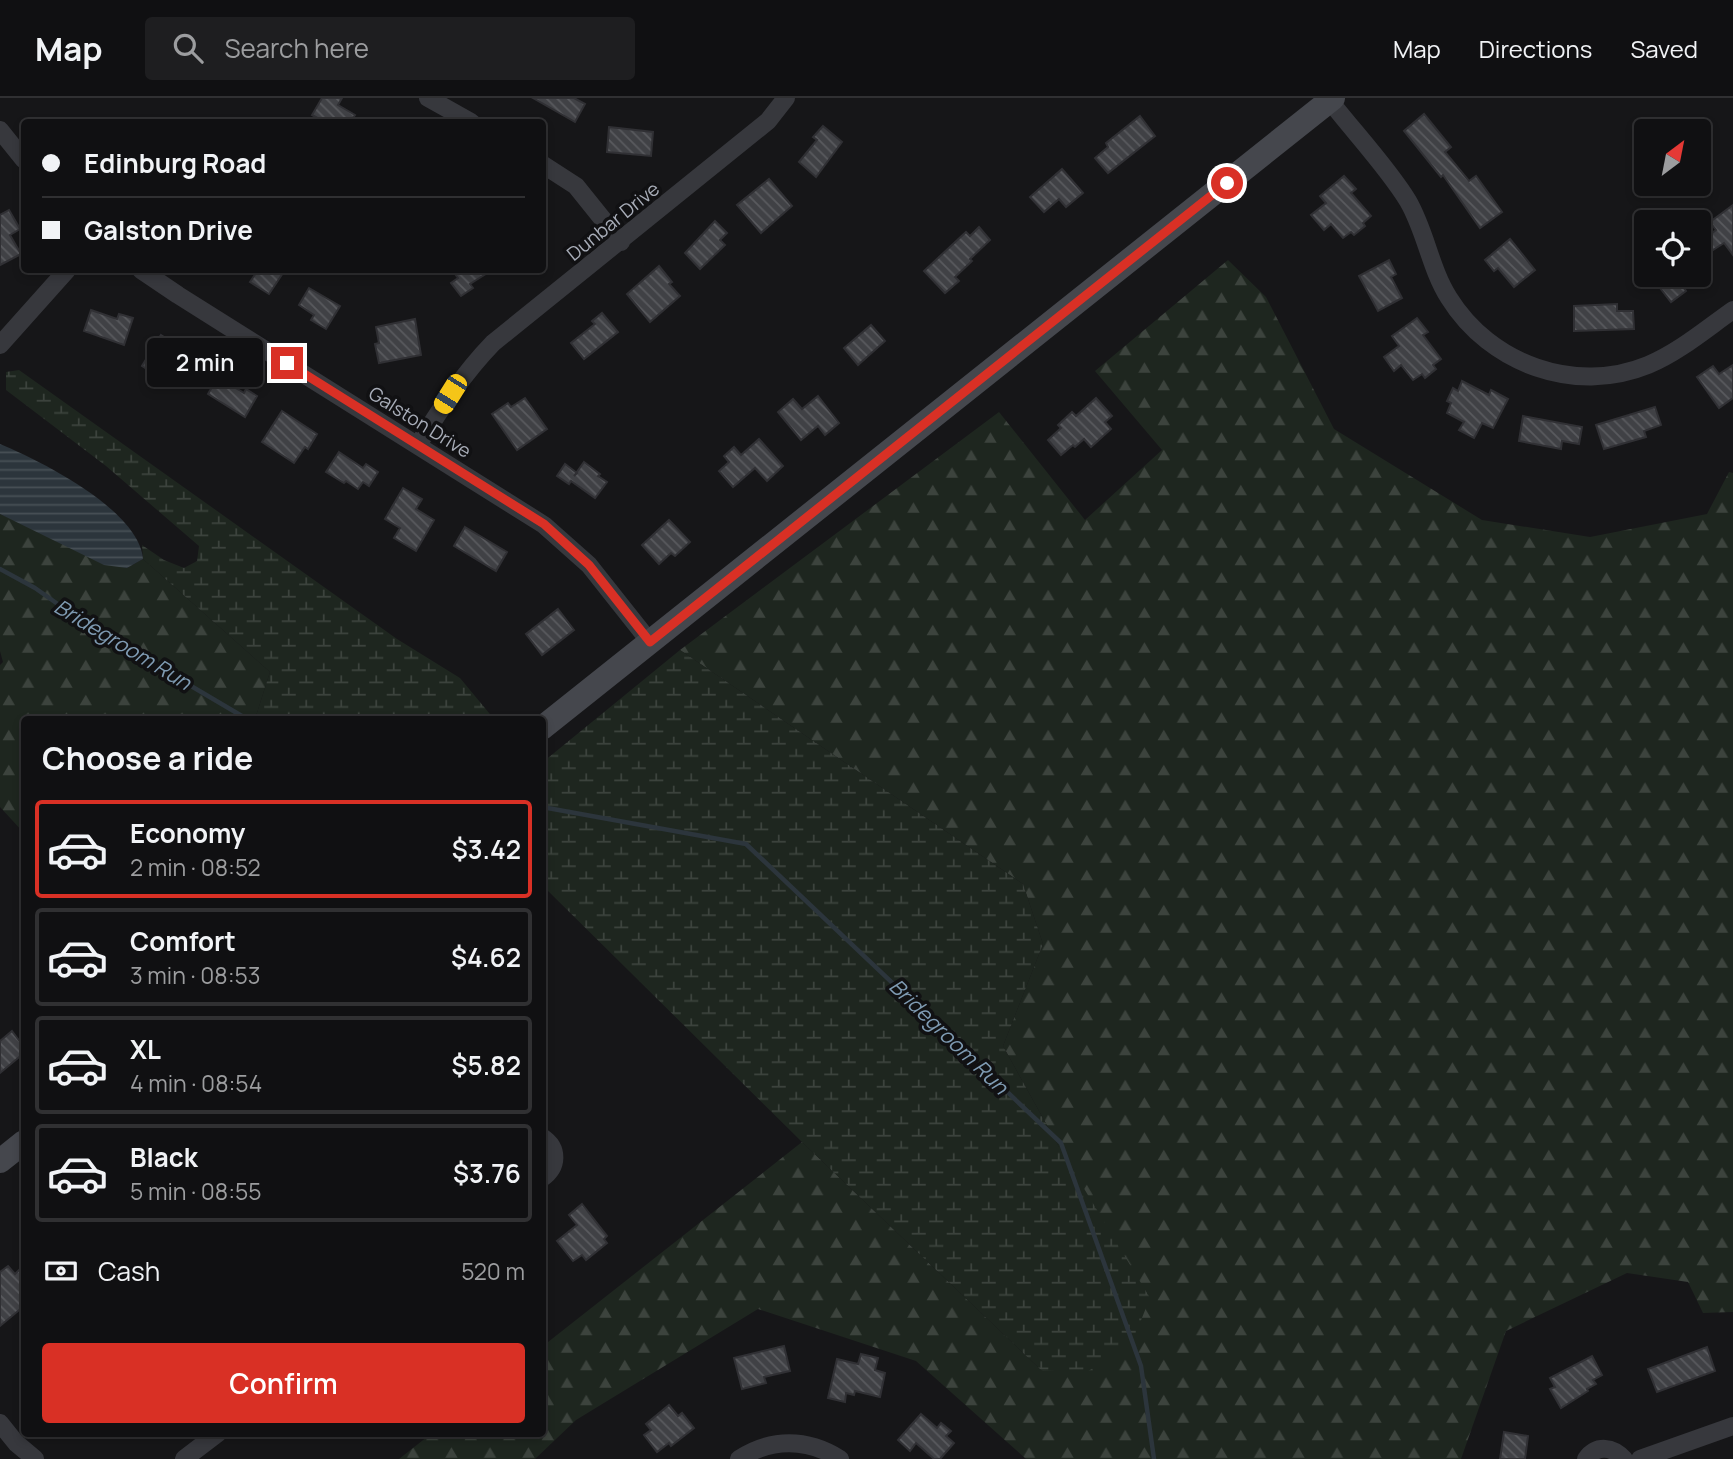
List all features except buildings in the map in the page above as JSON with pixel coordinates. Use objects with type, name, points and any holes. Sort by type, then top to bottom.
[{"type":"main road","points":[[546,724],[1330,99]]},
{"type":"main road","points":[[1,1160],[21,1144]]},
{"type":"street","points":[[428,98],[466,119]]},
{"type":"street","name":"Dunbar Drive","points":[[418,445],[470,367],[494,343],[768,121],[786,98]]},
{"type":"street","points":[[1330,99],[1406,198],[1419,220],[1440,280],[1462,317],[1478,334],[1520,362],[1572,376],[1623,372],[1670,354],[1733,310]]},
{"type":"street","points":[[0,130],[21,156]]},
{"type":"street","points":[[546,167],[576,186],[621,242]]},
{"type":"street","points":[[0,345],[64,273]]},
{"type":"street","name":"Galston Drive","points":[[145,273],[544,524],[568,543],[589,565],[650,642]]},
{"type":"street","points":[[546,1141],[553,1147],[555,1159],[546,1174]]},
{"type":"street","points":[[0,1423],[16,1443],[35,1459]]},
{"type":"street","points":[[1640,1459],[1733,1426]]},
{"type":"street","points":[[184,1459],[213,1437]]},
{"type":"street","points":[[739,1459],[759,1448],[778,1443],[795,1443],[811,1445],[840,1459]]},
{"type":"street","points":[[1587,1459],[1595,1450],[1607,1448],[1615,1450],[1624,1459]]},
{"type":"green space","points":[[1228,260],[1266,297],[1334,429],[1482,520],[1590,537],[1707,514],[1729,472],[1733,473],[1733,1312],[1703,1313],[1688,1282],[1627,1273],[1506,1331],[1461,1459],[1026,1459],[916,1361],[758,1309],[576,1420],[535,1459],[399,1459],[427,1437],[546,1437],[546,1344],[802,1142],[1041,1370],[1059,1147],[1003,1046],[1043,944],[1023,884],[680,650],[999,412],[1085,520],[1162,450],[1095,371]]},
{"type":"green space","points":[[19,370],[397,639],[460,678],[492,716],[256,716],[270,672],[143,559],[142,545],[164,560],[184,568],[197,561],[199,546],[106,466],[6,390],[6,372]]},
{"type":"green space","points":[[0,514],[127,568],[143,559],[270,672],[256,716],[21,716],[21,830],[0,807],[0,665],[3,662],[0,651]]},
{"type":"green space","points":[[680,650],[1023,884],[1043,944],[1003,1046],[1059,1147],[1150,1298],[1131,1345],[1085,1373],[1041,1370],[802,1142],[546,889],[546,760]]},
{"type":"shaded area","points":[[0,444],[62,475],[107,506],[125,523],[137,541],[143,559],[127,568],[104,565],[0,514]]},
{"type":"waterway","name":"Bridegroom Run","points":[[0,569],[35,588],[86,624],[242,716]]},
{"type":"waterway","name":"Bridegroom Run","points":[[546,808],[746,844],[1061,1143],[1141,1366],[1154,1459]]},
{"type":"route","points":[[287,363],[544,524],[568,543],[589,565],[650,642],[1227,183]]}]
